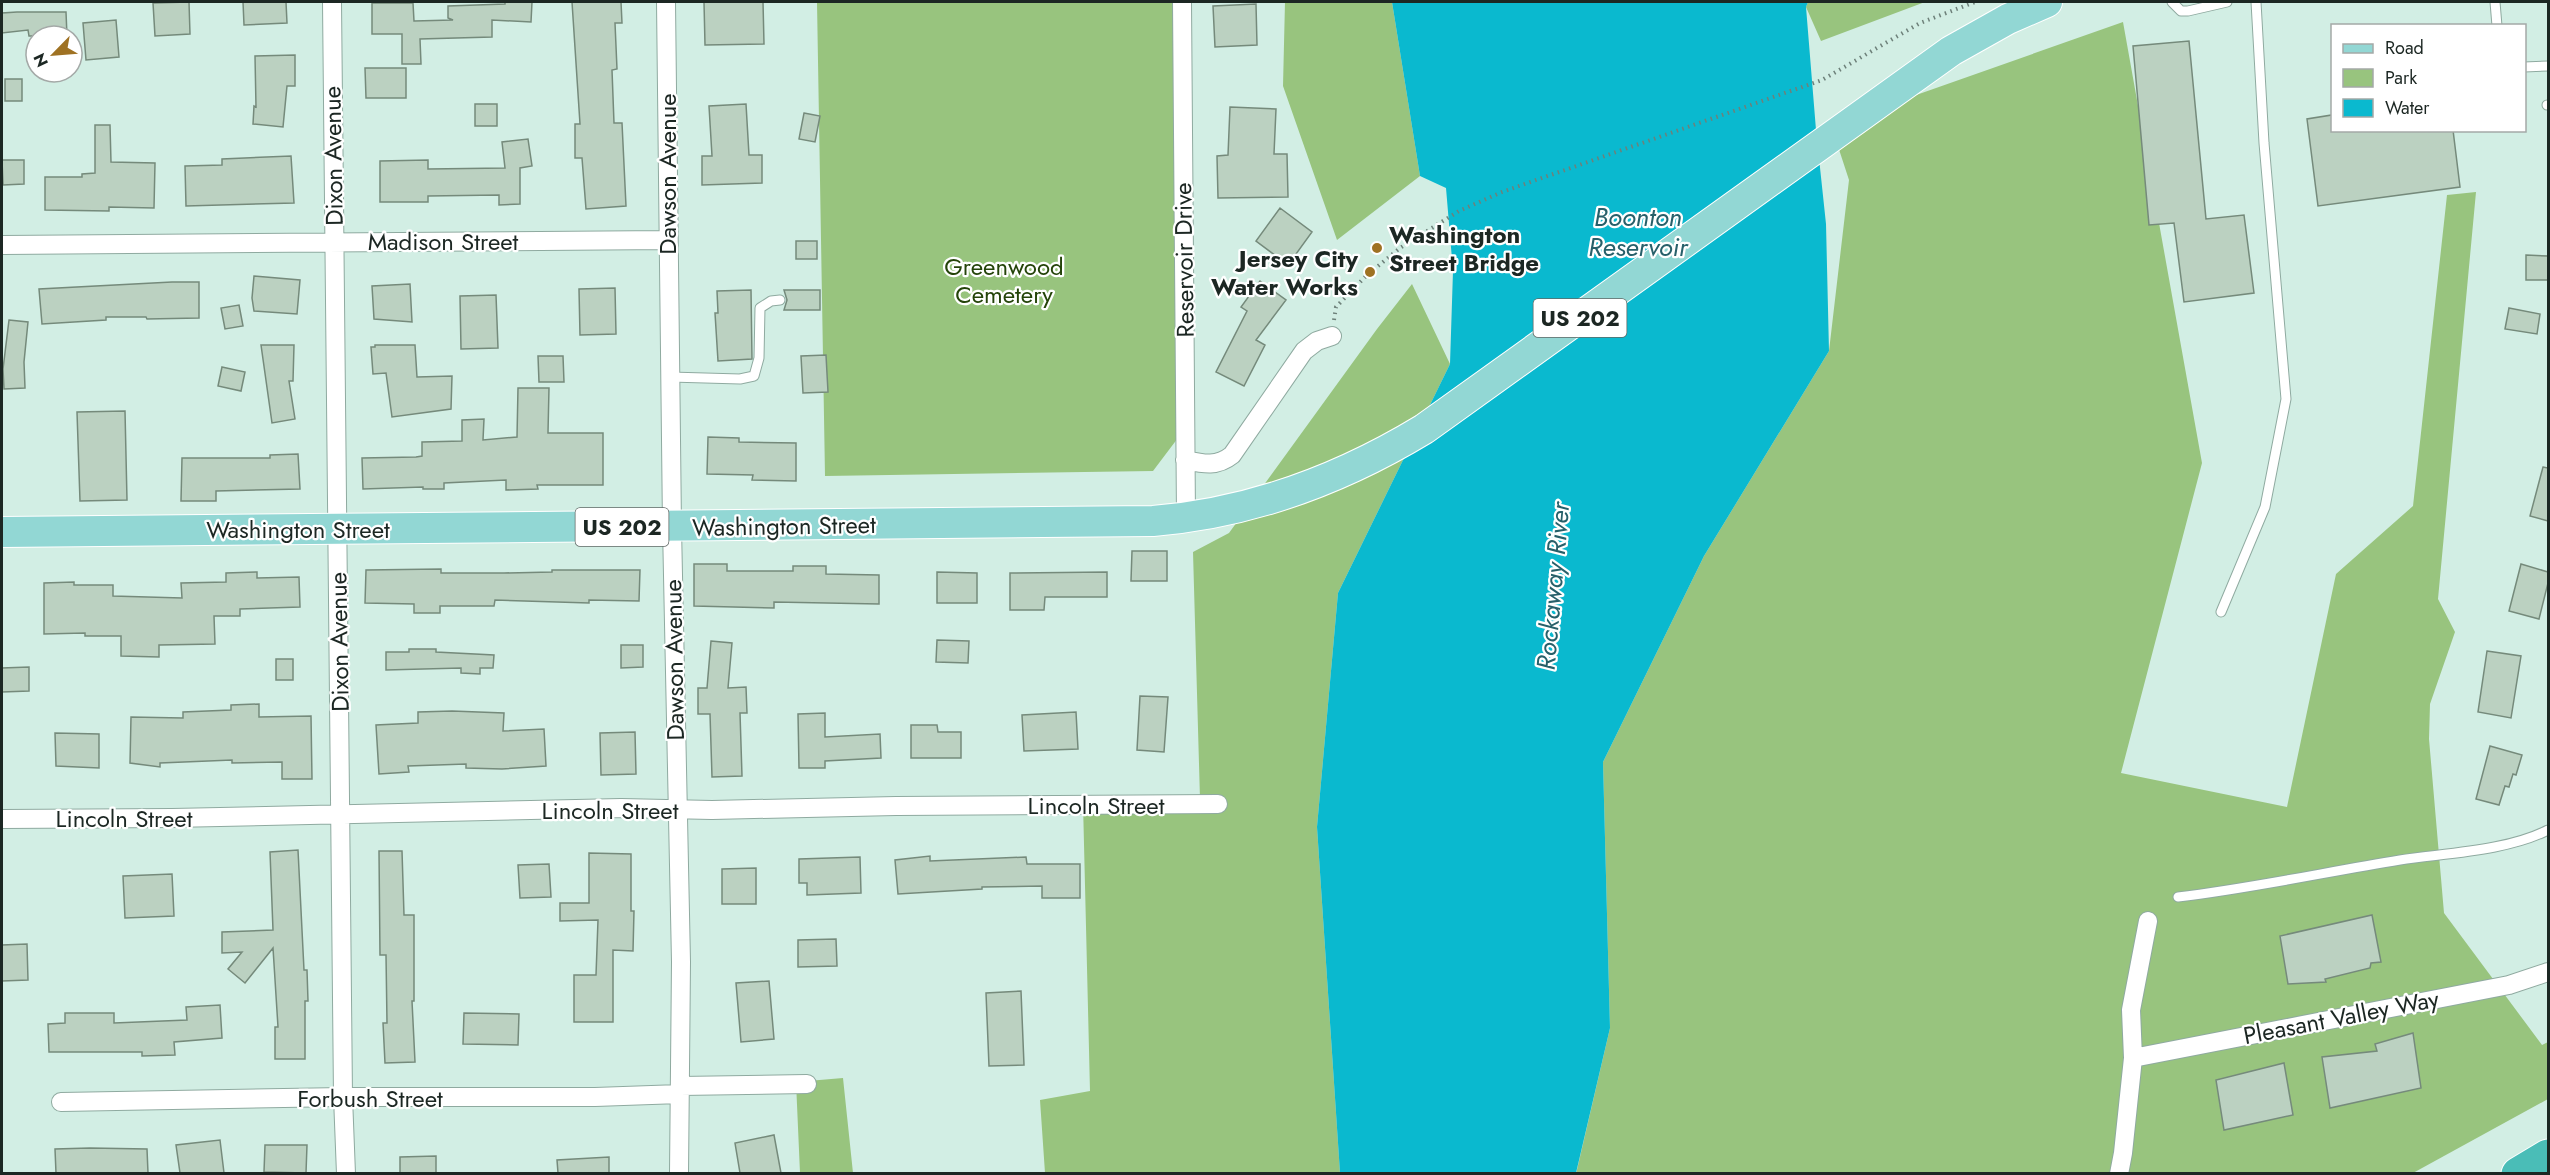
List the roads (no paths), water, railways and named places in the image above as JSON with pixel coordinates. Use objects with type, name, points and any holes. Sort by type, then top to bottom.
[{"type":"highway","points":[[2518,1173],[2548,1156]]},
{"type":"main road","name":"Washington Street","points":[[2,532],[1153,521],[1186,518],[1242,508],[1304,489],[1335,476],[1424,429],[1898,89],[1980,34],[2047,2]]},
{"type":"street","name":"Dixon Avenue","points":[[332,2],[343,1097],[346,1173]]},
{"type":"street","name":"Dawson Avenue","points":[[666,2],[672,527],[681,962],[679,1173]]},
{"type":"street","name":"Reservoir Drive","points":[[1182,2],[1186,518]]},
{"type":"street","name":"Madison Street","points":[[2,245],[668,240]]},
{"type":"street","points":[[1185,460],[1204,464],[1221,463],[1233,455],[1304,351],[1317,341],[1332,336]]},
{"type":"street","name":"Lincoln Street","points":[[2,819],[621,808],[1218,804]]},
{"type":"street","points":[[2119,1173],[2133,1058],[2131,1010],[2148,921]]},
{"type":"street","name":"Pleasant Valley Way","points":[[2133,1058],[2509,985],[2548,972]]},
{"type":"street","name":"Forbush Street","points":[[62,1102],[343,1097],[595,1097],[807,1084]]},
{"type":"lane","points":[[2172,2],[2181,11],[2188,11],[2227,2]]},
{"type":"lane","points":[[2221,612],[2265,507],[2275,467],[2286,399],[2264,143],[2256,2]]},
{"type":"lane","points":[[2494,2],[2498,24]]},
{"type":"lane","points":[[2526,67],[2548,66]]},
{"type":"lane","points":[[670,377],[740,379],[754,376],[759,358],[760,308],[780,300]]},
{"type":"lane","points":[[2178,897],[2229,891],[2504,844],[2548,830]]},
{"type":"water","name":"Boonton Reservoir","points":[[1392,2],[1808,2],[1806,7],[1826,224],[1829,351],[1704,556],[1603,762],[1610,1028],[1576,1173],[1340,1173],[1317,827],[1338,593],[1450,364],[1453,271],[1446,188],[1420,176]]},
{"type":"place","name":"Washington Street Bridge","points":[[1377,248]]},
{"type":"place","name":"Jersey City Water Works","points":[[1370,272]]},
{"type":"park label","name":"Greenwood Cemetery","points":[[1004,280]]},
{"type":"water label","name":"Rockaway River","points":[[1553,586]]}]
